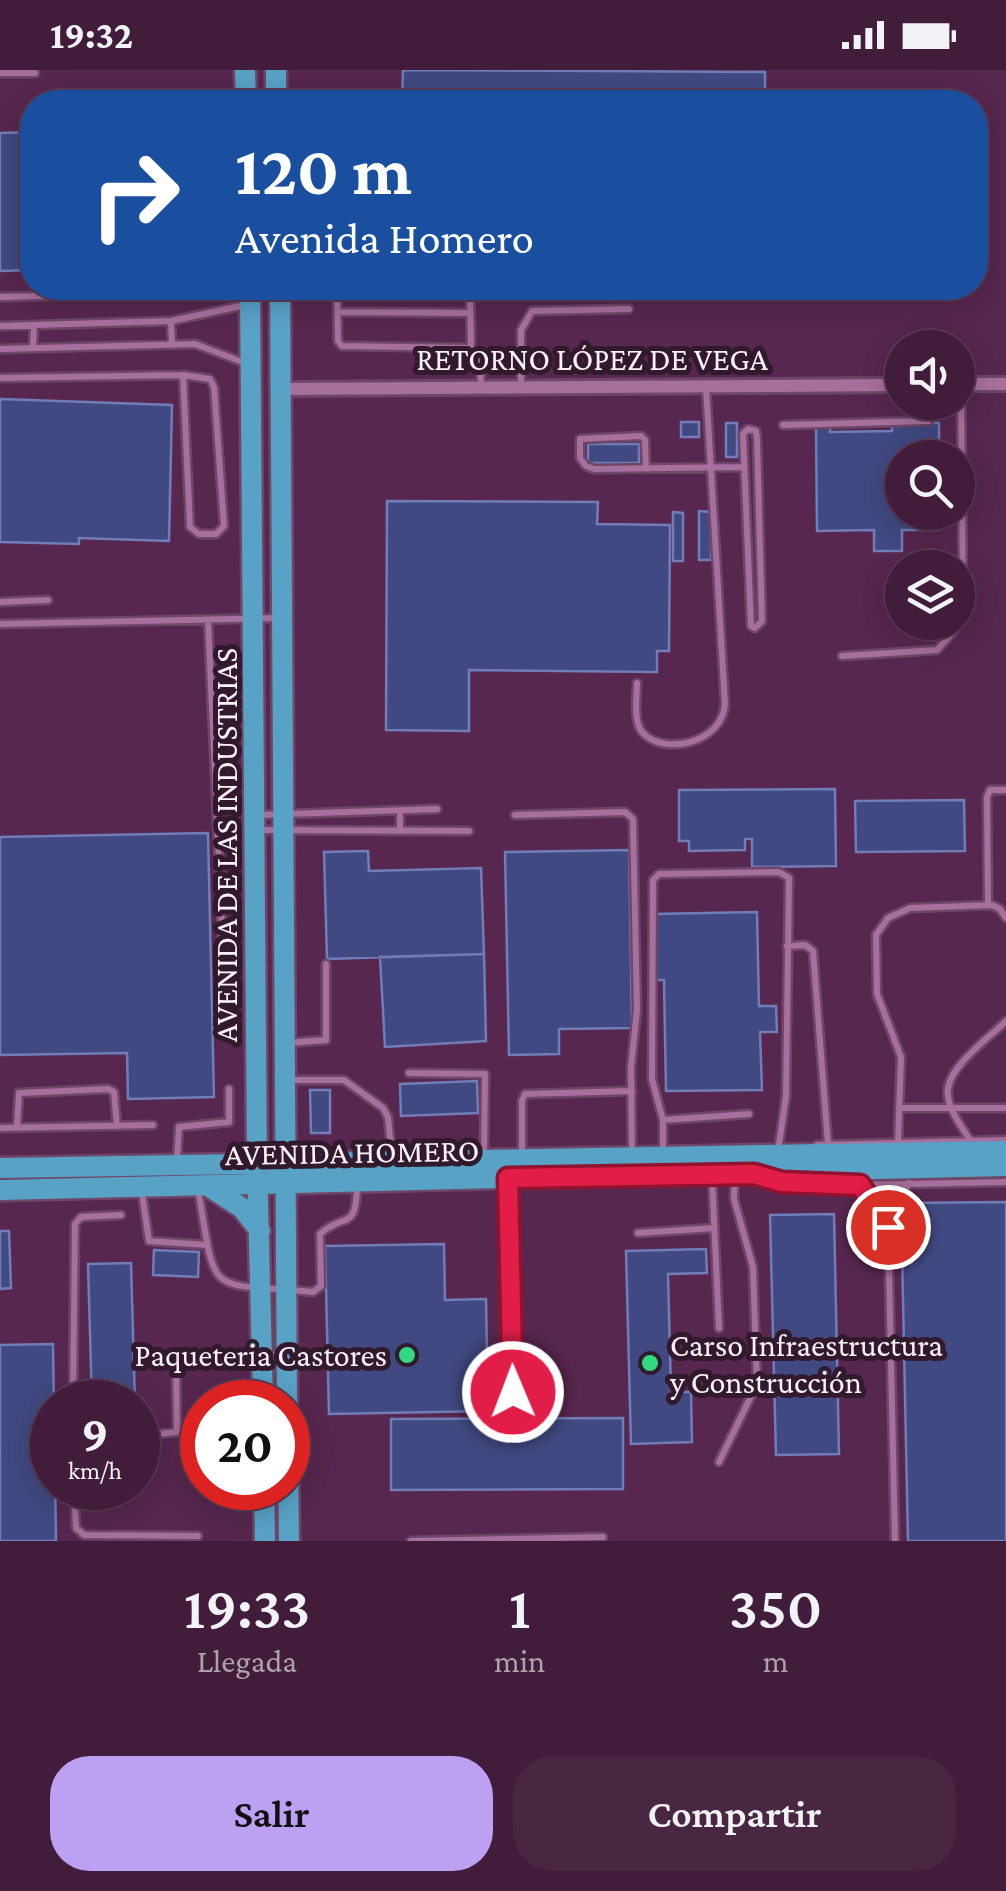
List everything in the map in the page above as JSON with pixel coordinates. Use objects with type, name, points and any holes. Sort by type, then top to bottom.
[{"type":"main road","name":"AVENIDA DE LAS INDUSTRIAS","points":[[250,300],[257,1173],[263,1380]]},
{"type":"main road","name":"AVENIDA DE LAS INDUSTRIAS","points":[[280,300],[287,1380]]},
{"type":"main road","points":[[253,389],[282,389]]},
{"type":"main road","name":"AVENIDA HOMERO","points":[[285,1172],[357,1181],[712,1174],[756,1164],[1006,1151]]},
{"type":"main road","name":"AVENIDA HOMERO","points":[[0,1190],[141,1187],[392,1161],[663,1156],[756,1164],[1006,1166]]},
{"type":"main road","name":"AVENIDA HOMERO","points":[[0,1168],[190,1180],[257,1173]]},
{"type":"main road","points":[[190,1180],[242,1208],[260,1232]]},
{"type":"main road","points":[[264,1510],[265,1541]]},
{"type":"main road","points":[[289,1510],[289,1541]]},
{"type":"street","points":[[975,384],[1006,384]]},
{"type":"street","name":"RETORNO LÓPEZ DE VEGA","points":[[282,389],[885,385]]},
{"type":"lane","points":[[0,73],[35,73]]},
{"type":"lane","points":[[0,326],[172,320],[237,300]]},
{"type":"lane","points":[[338,300],[338,341],[342,346],[471,348]]},
{"type":"lane","points":[[470,300],[471,348],[480,358],[480,388]]},
{"type":"lane","points":[[521,388],[521,330],[532,311],[629,309]]},
{"type":"lane","points":[[338,312],[470,312]]},
{"type":"lane","points":[[172,320],[172,345]]},
{"type":"lane","points":[[34,325],[34,348]]},
{"type":"lane","points":[[0,348],[207,347],[252,366]]},
{"type":"lane","points":[[0,378],[183,376],[206,376],[214,387],[224,526],[216,534],[199,534],[190,528],[183,376]]},
{"type":"lane","points":[[636,683],[638,724],[643,733],[654,739],[690,742],[711,735],[722,719],[725,704],[706,386]]},
{"type":"lane","points":[[784,425],[929,420]]},
{"type":"lane","points":[[842,656],[937,650],[954,631],[964,596],[960,420]]},
{"type":"lane","points":[[752,429],[758,440],[762,621],[755,628],[751,626],[744,467],[742,434],[752,429]]},
{"type":"lane","points":[[646,469],[645,440],[641,436],[584,436],[579,442],[580,458],[590,469],[646,469],[712,469],[744,467]]},
{"type":"lane","points":[[0,602],[48,600]]},
{"type":"lane","points":[[0,624],[284,618]]},
{"type":"lane","points":[[208,620],[226,1018]]},
{"type":"lane","points":[[988,906],[987,797],[990,790],[1006,790]]},
{"type":"lane","points":[[256,823],[321,814],[437,810]]},
{"type":"lane","points":[[400,811],[400,831]]},
{"type":"lane","points":[[515,815],[625,812],[633,819],[637,1010],[632,1157]]},
{"type":"lane","points":[[321,814],[321,830]]},
{"type":"lane","points":[[256,823],[284,822],[321,830],[470,831]]},
{"type":"lane","points":[[663,1156],[663,1120],[652,1079],[651,891],[656,876],[784,872],[789,878],[786,1096],[756,1164],[734,1199],[754,1267],[757,1384],[719,1462]]},
{"type":"lane","points":[[898,1142],[901,1057],[876,988],[876,934],[888,918],[910,908],[988,906],[1000,909],[1006,918]]},
{"type":"lane","points":[[787,946],[805,946],[813,951],[828,1144]]},
{"type":"lane","points":[[285,1042],[326,1040],[326,964]]},
{"type":"lane","points":[[971,1141],[947,1094],[950,1080],[1006,1021]]},
{"type":"lane","points":[[409,1072],[485,1074],[484,1159]]},
{"type":"lane","points":[[285,1080],[344,1080],[383,1108],[388,1117],[392,1161]]},
{"type":"lane","points":[[17,1127],[18,1093],[108,1089],[114,1092],[116,1126]]},
{"type":"lane","points":[[228,1089],[228,1123],[179,1128],[217,1278],[232,1286],[261,1290],[320,1290],[320,1234],[350,1220],[357,1209],[357,1181]]},
{"type":"lane","points":[[522,1158],[525,1094],[632,1091]]},
{"type":"lane","points":[[899,1108],[1006,1108]]},
{"type":"lane","points":[[663,1120],[748,1114]]},
{"type":"lane","points":[[0,1128],[153,1125]]},
{"type":"lane","points":[[756,1164],[828,1144],[1006,1140]]},
{"type":"lane","points":[[756,1164],[782,1182],[1006,1182]]},
{"type":"lane","points":[[712,1174],[719,1328]]},
{"type":"lane","points":[[508,1178],[513,1392]]},
{"type":"lane","points":[[895,1541],[888,1227],[909,1183]]},
{"type":"lane","points":[[860,1185],[888,1227]]},
{"type":"lane","points":[[141,1187],[149,1241],[208,1244]]},
{"type":"lane","points":[[73,1380],[75,1224],[81,1217],[121,1216]]},
{"type":"lane","points":[[638,1233],[714,1228]]},
{"type":"lane","points":[[160,1434],[176,1432],[178,1357],[286,1355]]},
{"type":"lane","points":[[75,1510],[76,1528],[84,1535],[198,1536]]},
{"type":"lane","points":[[410,1541],[603,1537]]},
{"type":"building","points":[[403,70],[765,72],[765,90],[402,90]]},
{"type":"building","points":[[20,132],[20,270],[0,271],[0,133]]},
{"type":"building","points":[[0,399],[172,405],[169,541],[79,538],[79,544],[0,542]]},
{"type":"building","points":[[681,422],[699,422],[699,437],[681,437]]},
{"type":"building","points":[[726,423],[737,423],[737,457],[726,457]]},
{"type":"building","points":[[892,423],[939,423],[939,440],[885,440],[885,530],[902,530],[902,550],[874,551],[874,530],[817,531],[816,424],[830,424],[830,432],[892,431]]},
{"type":"building","points":[[588,444],[639,444],[639,463],[588,463]]},
{"type":"building","points":[[387,501],[598,502],[597,524],[670,525],[669,651],[657,651],[657,672],[469,670],[469,731],[386,730]]},
{"type":"building","points":[[699,511],[711,512],[711,560],[699,560]]},
{"type":"building","points":[[673,512],[683,513],[683,561],[673,561]]},
{"type":"building","points":[[835,789],[836,866],[752,867],[752,839],[745,839],[745,850],[689,851],[689,841],[679,841],[679,790]]},
{"type":"building","points":[[964,800],[965,851],[856,852],[855,801]]},
{"type":"building","points":[[208,833],[214,1097],[128,1099],[127,1053],[0,1055],[0,837]]},
{"type":"building","points":[[629,850],[632,1028],[559,1029],[559,1054],[509,1055],[505,852]]},
{"type":"building","points":[[368,851],[369,871],[481,868],[484,954],[327,959],[324,852]]},
{"type":"building","points":[[757,912],[759,1006],[776,1006],[777,1032],[760,1032],[762,1090],[666,1091],[664,980],[654,980],[653,914]]},
{"type":"building","points":[[484,954],[486,1041],[385,1047],[380,957]]},
{"type":"building","points":[[477,1081],[478,1113],[401,1116],[400,1084]]},
{"type":"building","points":[[310,1090],[330,1090],[330,1133],[311,1133]]},
{"type":"building","points":[[1006,1202],[1006,1541],[908,1541],[901,1203]]},
{"type":"building","points":[[834,1214],[839,1454],[776,1455],[770,1215]]},
{"type":"building","points":[[0,1231],[9,1231],[11,1288],[0,1289]]},
{"type":"building","name":"Paqueteria Castores","points":[[444,1244],[445,1300],[486,1299],[488,1411],[329,1414],[325,1246]]},
{"type":"building","name":"Carso Infraestructura y Construcción","points":[[706,1249],[707,1273],[668,1274],[671,1392],[691,1392],[692,1442],[631,1444],[626,1251]]},
{"type":"building","points":[[154,1250],[199,1252],[198,1277],[153,1275]]},
{"type":"building","points":[[131,1263],[134,1380],[91,1380],[88,1264]]},
{"type":"building","points":[[53,1344],[54,1380],[30,1380],[30,1510],[56,1510],[56,1541],[0,1541],[0,1345]]},
{"type":"building","points":[[623,1418],[623,1489],[391,1490],[391,1419]]},
{"type":"place","name":"Paqueteria Castores","points":[[407,1355]]},
{"type":"place","name":"Carso Infraestructura y Construcción","points":[[650,1363]]},
{"type":"route","points":[[513,1392],[508,1178],[754,1174],[782,1182],[860,1185],[888,1227]]}]
